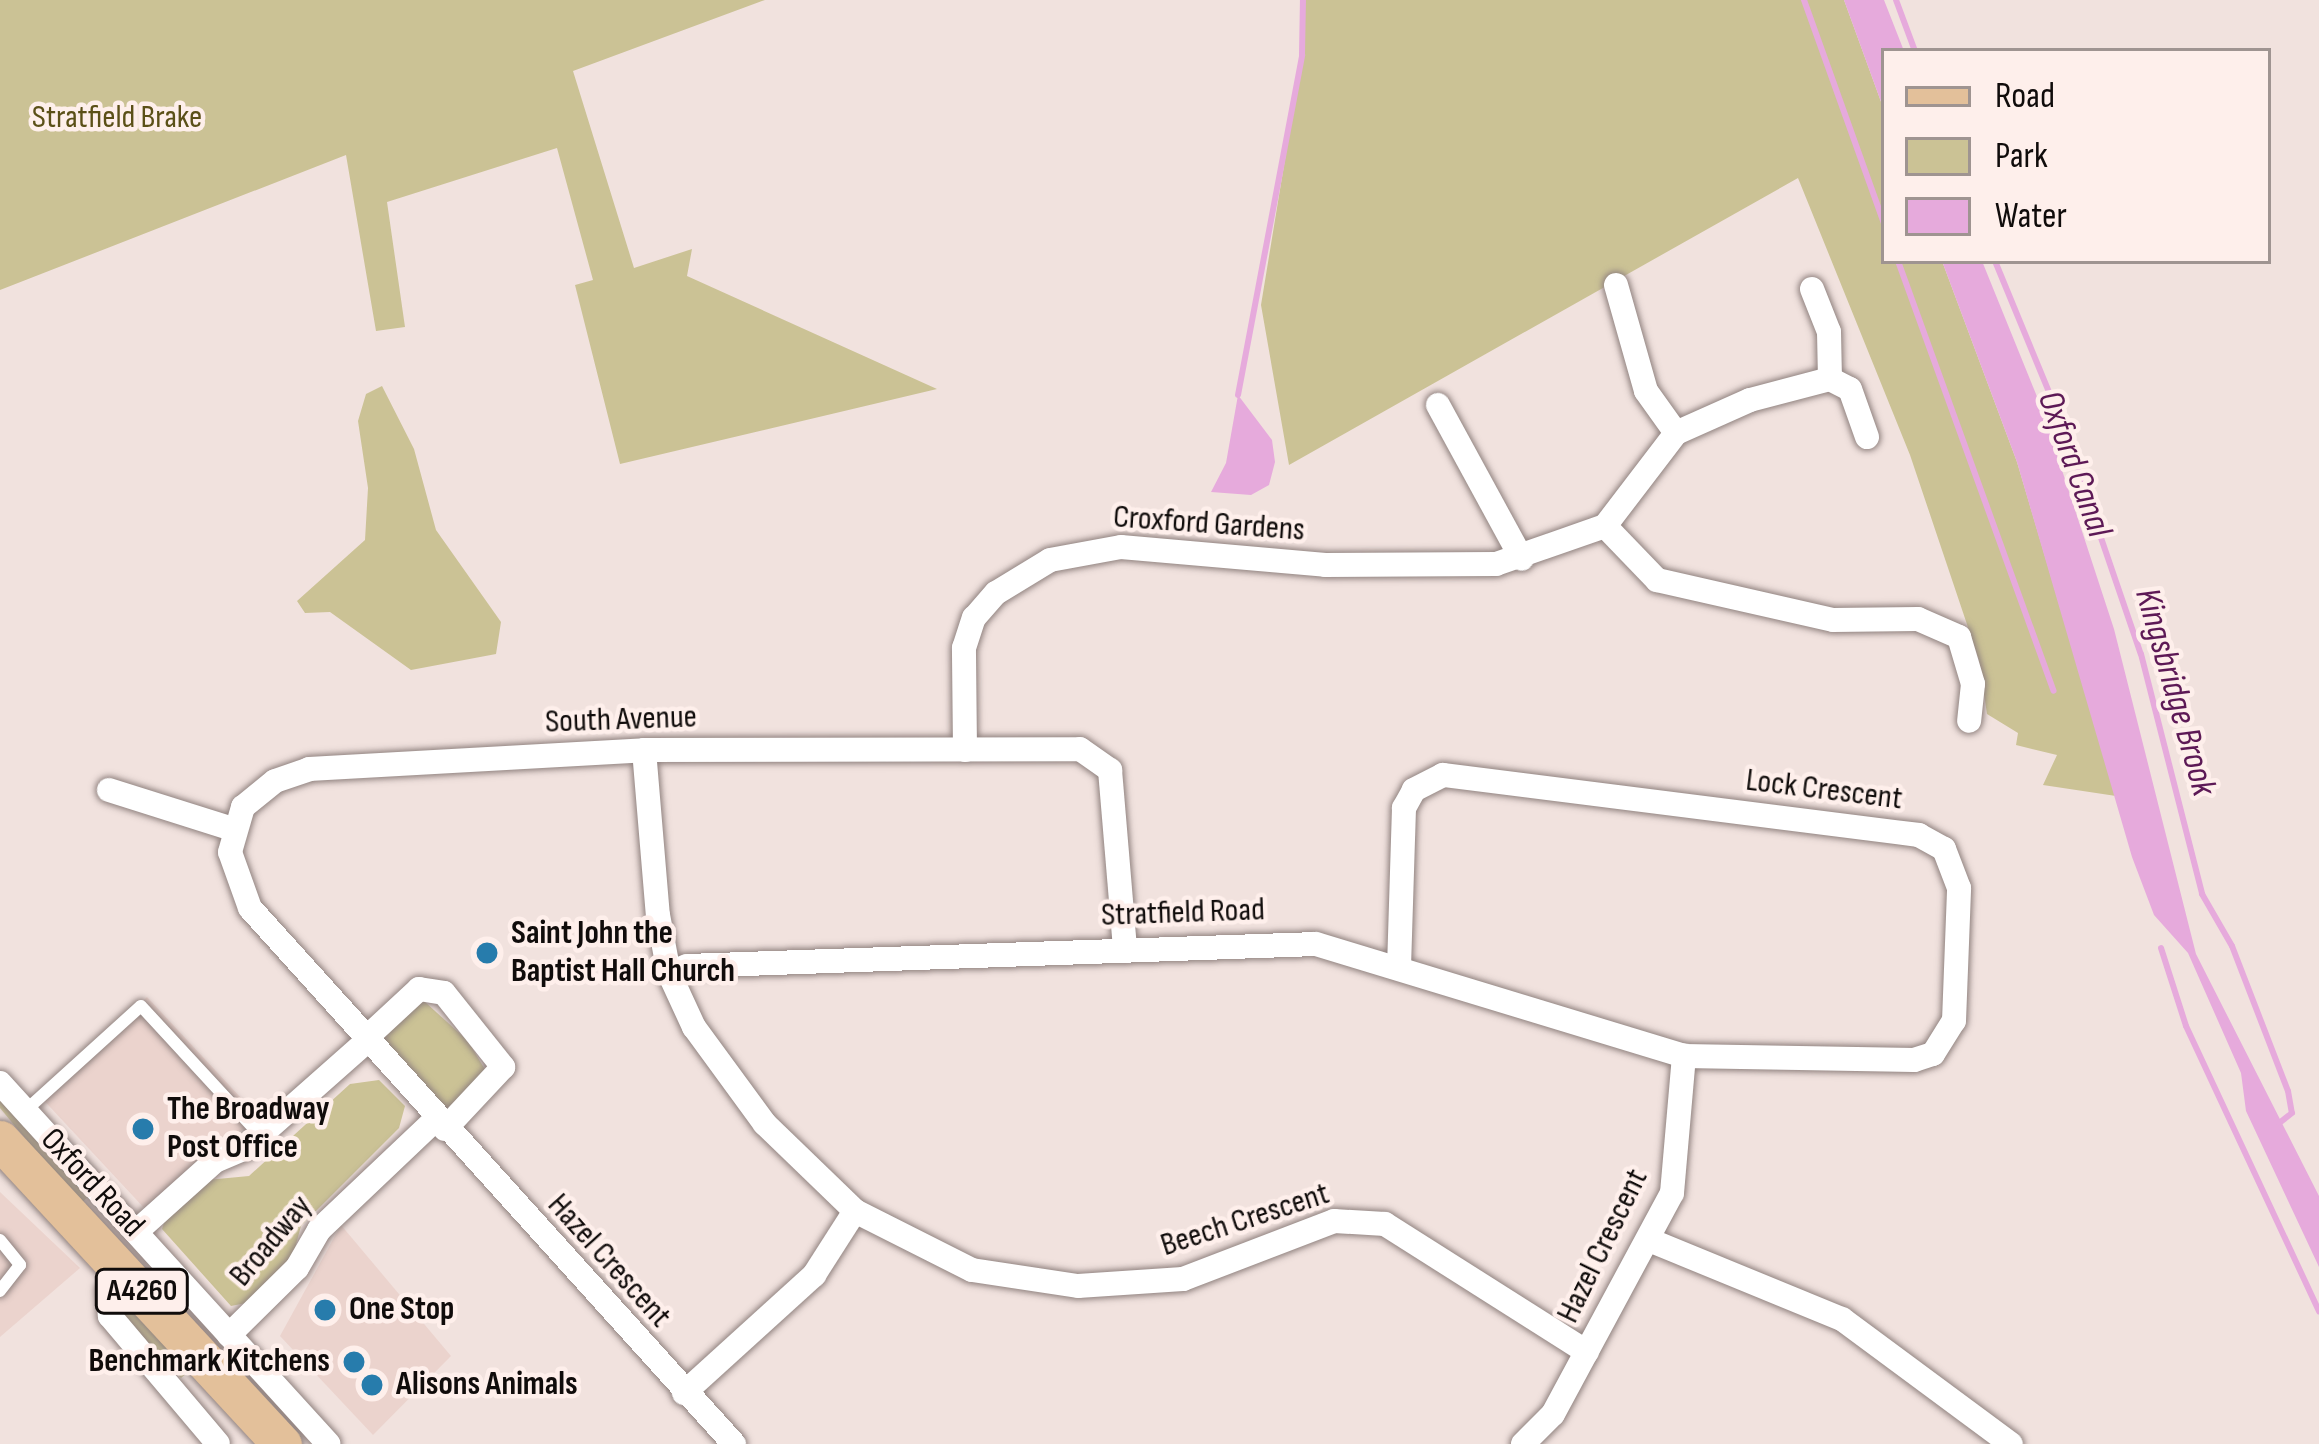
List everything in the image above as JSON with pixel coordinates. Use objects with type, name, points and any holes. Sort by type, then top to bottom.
[{"type":"main road","name":"Oxford Road","points":[[12,1125],[125,1272],[282,1444]]},
{"type":"street","points":[[1616,285],[1646,391],[1676,433]]},
{"type":"street","points":[[1812,289],[1829,332],[1830,379]]},
{"type":"street","points":[[1867,437],[1850,389],[1830,379],[1676,433],[1605,526],[1657,580],[1833,620],[1918,619],[1959,637],[1969,653],[1970,721]]},
{"type":"street","points":[[1438,405],[1522,559]]},
{"type":"street","name":"Croxford Gardens","points":[[965,750],[964,649],[974,618],[996,593],[1049,560],[1121,548],[1325,565],[1461,568],[1522,559],[1605,526]]},
{"type":"street","name":"South Avenue","points":[[233,829],[256,793],[309,769],[644,750],[1080,749],[1103,758],[1113,785],[1125,948]]},
{"type":"street","name":"Beech Crescent","points":[[644,750],[669,973],[724,1072],[813,1176],[855,1211],[972,1270],[1078,1286],[1184,1279],[1334,1220],[1385,1224],[1587,1352]]},
{"type":"street","name":"Lock Crescent","points":[[1399,968],[1404,808],[1414,790],[1443,775],[1919,836],[1944,849],[1959,888],[1957,1010],[1933,1054],[1890,1061],[1684,1056]]},
{"type":"street","points":[[110,790],[233,829],[230,852],[250,908],[440,1125]]},
{"type":"street","name":"Stratfield Road","points":[[669,973],[1125,948],[1316,944],[1684,1056]]},
{"type":"street","name":"Broadway","points":[[137,1231],[215,1161],[260,1136],[419,989],[444,993],[502,1067],[319,1231],[296,1268],[229,1335]]},
{"type":"street","name":"Hazel Crescent","points":[[1522,1444],[1553,1414],[1672,1193],[1684,1056]]},
{"type":"street","name":"Oxford Road","points":[[0,1083],[12,1125],[137,1231],[328,1444]]},
{"type":"street","name":"Hazel Crescent","points":[[440,1125],[734,1444]]},
{"type":"street","points":[[684,1393],[814,1275],[855,1211]]},
{"type":"street","points":[[1649,1240],[1842,1319],[2011,1444]]},
{"type":"street","name":"Oxford Road","points":[[125,1272],[106,1300],[119,1333],[218,1444]]},
{"type":"lane","points":[[12,1125],[141,1006],[260,1136]]},
{"type":"lane","points":[[0,1240],[20,1265],[0,1291]]},
{"type":"shaded area","points":[[147,997],[257,1115],[151,1215],[40,1097]]},
{"type":"shaded area","points":[[0,1192],[80,1268],[0,1337]]},
{"type":"shaded area","points":[[341,1225],[451,1356],[373,1435],[280,1336]]},
{"type":"green space","name":"Stratfield Brake","points":[[0,0],[765,0],[573,71],[634,268],[692,249],[687,276],[937,389],[620,464],[575,285],[593,280],[557,148],[387,202],[405,327],[376,331],[346,155],[0,290]]},
{"type":"green space","points":[[1303,0],[1844,0],[1881,102],[1881,264],[1943,264],[2017,462],[2116,796],[2043,785],[2057,755],[2016,745],[2018,733],[1987,714],[1979,660],[1910,455],[1798,178],[1289,465],[1261,305],[1302,56]]},
{"type":"green space","points":[[382,386],[414,449],[436,530],[501,622],[496,654],[411,670],[330,612],[305,613],[297,601],[365,540],[368,488],[358,421],[366,394]]},
{"type":"green space","points":[[424,1001],[468,1041],[487,1073],[444,1111],[387,1053],[382,1032]]},
{"type":"green space","points":[[379,1080],[405,1106],[399,1128],[301,1226],[292,1259],[246,1303],[231,1306],[162,1229],[167,1214],[207,1180],[249,1176],[350,1084]]},
{"type":"green space","points":[[0,1097],[89,1196],[80,1204],[0,1108]]},
{"type":"green space","points":[[119,1301],[125,1302],[188,1372],[181,1378],[118,1310]]},
{"type":"water","points":[[1844,0],[1884,0],[1903,48],[1881,48],[1881,102]]},
{"type":"water","points":[[1943,264],[1983,264],[2042,409],[2114,629],[2196,954],[2319,1196],[2319,1267],[2246,1111],[2241,1073],[2188,953],[2154,915],[2132,857],[2017,462]]},
{"type":"water","points":[[1238,395],[1272,440],[1275,462],[1269,485],[1251,495],[1211,492],[1226,463]]},
{"type":"waterway","points":[[1238,395],[1302,55],[1303,0]]},
{"type":"waterway","points":[[1804,0],[1881,215]]},
{"type":"waterway","name":"Kingsbridge Brook","points":[[1896,0],[1914,48]]},
{"type":"waterway","points":[[1899,264],[2054,691]]},
{"type":"waterway","name":"Kingsbridge Brook","points":[[1996,264],[2061,421],[2141,654],[2202,894],[2232,946],[2288,1091],[2292,1113],[2279,1123]]},
{"type":"waterway","points":[[2161,948],[2186,1026],[2319,1311]]},
{"type":"place","name":"Saint John the Baptist Hall Church","points":[[487,953]]},
{"type":"place","name":"The Broadway Post Office","points":[[143,1129]]},
{"type":"place","name":"One Stop","points":[[325,1310]]},
{"type":"place","name":"Benchmark Kitchens","points":[[354,1362]]},
{"type":"place","name":"Alisons Animals","points":[[372,1385]]},
{"type":"water label","name":"Oxford Canal","points":[[2074,464]]}]
